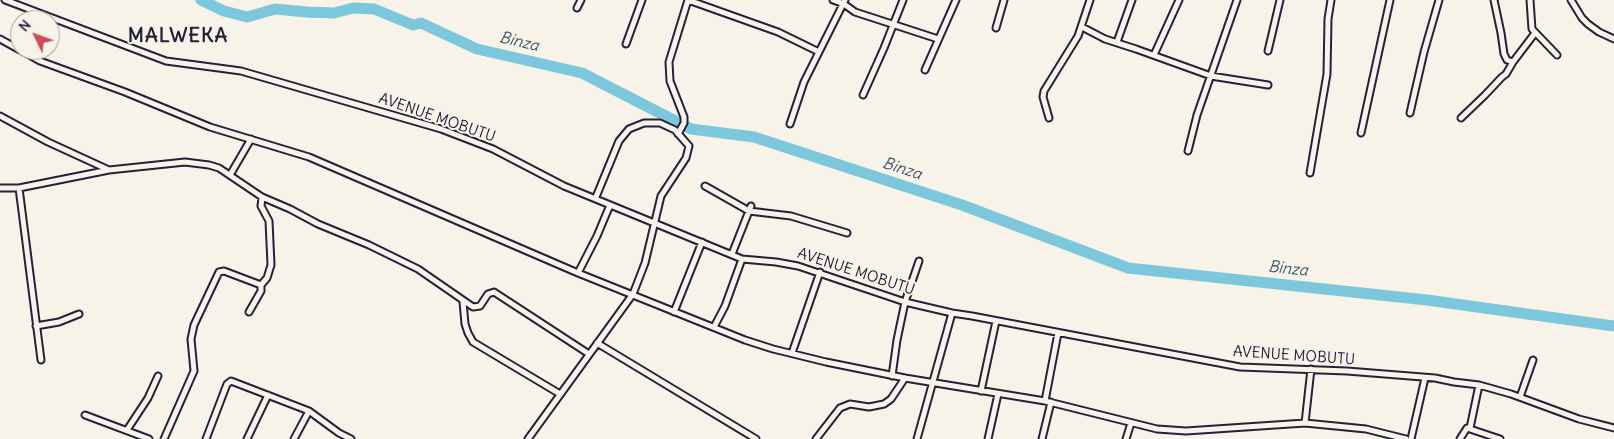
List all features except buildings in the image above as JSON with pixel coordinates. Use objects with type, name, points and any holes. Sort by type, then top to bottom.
[{"type":"street","name":"AVENUE MOBUTU","points":[[4,0],[20,3],[166,61],[241,71],[441,129],[493,149],[564,186],[742,259],[786,263],[820,272],[905,302],[952,313],[1240,367],[1347,371],[1479,385],[1520,397],[1579,419],[1614,428]]},
{"type":"street","points":[[577,8],[581,0]]},
{"type":"street","points":[[626,44],[642,0]]},
{"type":"street","points":[[679,132],[684,122],[684,117],[672,89],[669,72],[671,52],[688,0],[778,32],[820,52]]},
{"type":"street","points":[[833,0],[844,2],[855,12],[938,39]]},
{"type":"street","points":[[862,95],[904,0]]},
{"type":"street","points":[[925,70],[956,0]]},
{"type":"street","points":[[996,28],[1004,0]]},
{"type":"street","points":[[1049,118],[1043,97],[1044,91],[1082,27],[1090,0]]},
{"type":"street","points":[[1117,42],[1132,0]]},
{"type":"street","points":[[1154,55],[1179,0]]},
{"type":"street","points":[[1188,151],[1197,115],[1237,0]]},
{"type":"street","points":[[1268,51],[1280,0]]},
{"type":"street","points":[[1310,172],[1327,74],[1328,19],[1331,0]]},
{"type":"street","points":[[1361,133],[1390,0]]},
{"type":"street","points":[[1410,113],[1438,0]]},
{"type":"street","points":[[1494,0],[1504,54],[1507,60],[1513,62]]},
{"type":"street","points":[[1530,0],[1532,9],[1531,25],[1535,33],[1557,55]]},
{"type":"street","points":[[1571,0],[1588,24],[1614,39]]},
{"type":"street","points":[[790,124],[804,82],[844,2]]},
{"type":"street","points":[[1082,27],[1105,39],[1211,76],[1268,85]]},
{"type":"street","points":[[1461,118],[1506,74],[1535,33]]},
{"type":"street","points":[[38,60],[125,92],[210,127],[292,151],[325,163],[578,273],[745,340],[826,362],[892,376],[1048,401],[1157,429],[1178,431],[1305,423],[1366,429],[1406,439]]},
{"type":"street","points":[[0,116],[48,142],[109,170]]},
{"type":"street","points":[[528,439],[633,294],[642,274],[661,196],[686,158],[689,149],[679,132],[660,122],[644,123],[629,129],[619,140],[596,198]]},
{"type":"street","points":[[230,175],[251,139]]},
{"type":"street","points":[[0,188],[19,188],[109,170],[185,162],[209,165],[230,175],[262,196],[410,265],[435,280],[472,308],[480,306],[488,294],[494,292],[589,354]]},
{"type":"street","points":[[705,186],[750,208],[791,216],[847,233]]},
{"type":"street","points":[[19,188],[41,360]]},
{"type":"street","points":[[249,312],[261,291],[261,285],[267,278],[271,265],[272,253],[269,221],[261,206],[262,196]]},
{"type":"street","points":[[578,273],[598,236],[610,205]]},
{"type":"street","points":[[732,254],[750,208]]},
{"type":"street","points":[[674,312],[702,242]]},
{"type":"street","points":[[714,327],[725,306],[742,259]]},
{"type":"street","points":[[892,376],[896,340],[905,302],[919,261]]},
{"type":"street","points":[[164,439],[194,371],[191,340],[194,325],[219,272],[224,271],[261,285]]},
{"type":"street","points":[[792,353],[820,272]]},
{"type":"street","points":[[463,302],[465,324],[473,342],[560,394]]},
{"type":"street","points":[[917,439],[952,313]]},
{"type":"street","points":[[36,326],[59,322],[79,314]]},
{"type":"street","points":[[981,391],[996,321]]},
{"type":"street","points":[[1042,439],[1058,333]]},
{"type":"street","points":[[597,343],[756,439]]},
{"type":"street","points":[[1520,397],[1533,360]]},
{"type":"street","points":[[1305,423],[1311,370]]},
{"type":"street","points":[[127,430],[148,398],[158,376]]},
{"type":"street","points":[[816,439],[840,408],[850,404],[869,407],[884,404],[891,399],[905,378]]},
{"type":"street","points":[[1411,439],[1425,378]]},
{"type":"street","points":[[206,439],[229,382],[235,381],[309,411],[339,433],[351,439]]},
{"type":"street","points":[[1470,428],[1479,385]]},
{"type":"street","points":[[988,439],[998,394]]},
{"type":"street","points":[[247,439],[268,395]]},
{"type":"street","points":[[294,439],[309,411]]},
{"type":"street","points":[[85,415],[149,439]]},
{"type":"street","points":[[1126,439],[1131,423]]},
{"type":"street","points":[[1460,439],[1464,429],[1470,428],[1500,439]]},
{"type":"waterway","name":"Binza","points":[[201,0],[224,11],[247,17],[275,9],[334,13],[353,8],[374,9],[413,25],[421,23],[477,49],[582,73],[691,129],[754,137],[962,205],[1128,268],[1427,300],[1614,326]]},
{"type":"district","name":"MALWEKA","points":[[178,36]]}]
